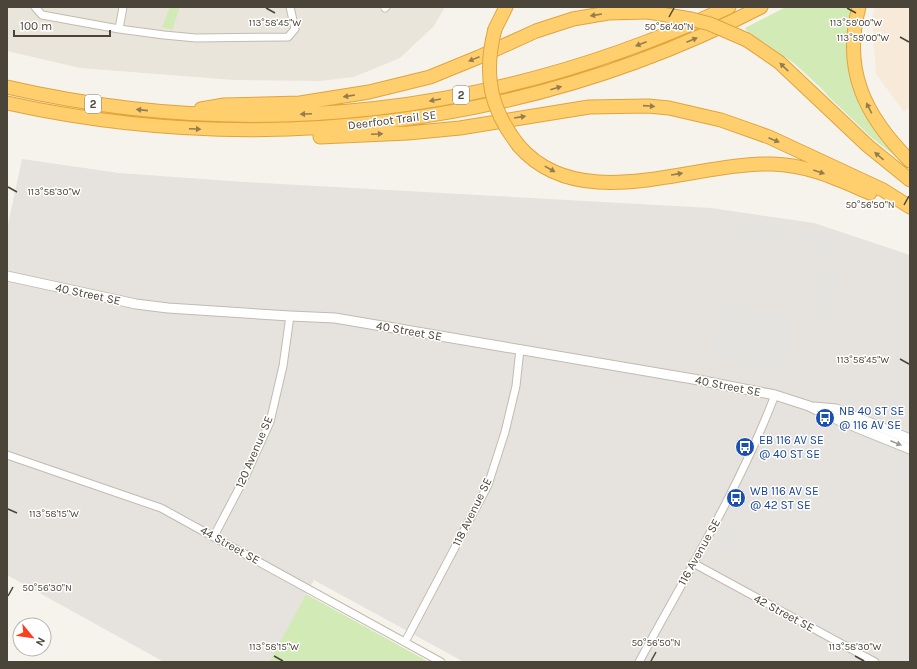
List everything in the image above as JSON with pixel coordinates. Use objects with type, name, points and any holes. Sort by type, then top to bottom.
[{"type":"highway","points":[[506,7],[495,29],[490,56],[490,81],[494,104],[503,124],[519,146],[525,153],[546,167],[567,177],[578,180],[607,183],[627,182],[740,165],[771,164],[792,166],[817,171],[910,208]]},
{"type":"highway","name":"Deerfoot Trail SE","points":[[7,87],[36,94],[107,106],[180,113],[262,116],[336,113],[417,103],[487,91],[537,78],[600,59],[684,28],[729,7]]},
{"type":"highway","name":"Deerfoot Trail SE","points":[[7,103],[72,115],[146,125],[194,129],[294,129],[380,123],[505,102],[561,87],[648,58],[708,33],[761,7]]},
{"type":"highway","points":[[859,7],[853,43],[855,67],[858,79],[867,104],[875,120],[910,161]]},
{"type":"highway","points":[[180,113],[224,105],[300,102],[369,92],[430,76],[480,57],[536,31],[573,19],[608,14],[648,12],[710,24],[747,40],[779,62],[868,146],[910,180]]},
{"type":"highway","points":[[227,130],[291,138],[408,133],[460,128],[589,107],[626,106],[662,108],[686,111],[721,120],[769,137],[883,190],[910,208]]},
{"type":"highway","points":[[7,110],[72,115]]},
{"type":"street","points":[[35,7],[42,16],[119,29],[196,38],[288,37],[295,29],[290,7]]},
{"type":"street","points":[[119,29],[123,7]]},
{"type":"street","name":"40 Street SE","points":[[7,276],[136,304],[168,308],[336,318],[692,379],[775,396],[809,406],[836,409],[910,439]]},
{"type":"street","name":"120 Avenue SE","points":[[214,536],[245,477],[270,422],[283,366],[290,316]]},
{"type":"street","name":"118 Avenue SE","points":[[405,642],[488,485],[505,432],[516,386],[520,349]]},
{"type":"street","name":"116 Avenue SE","points":[[639,662],[736,484],[775,396]]},
{"type":"street","name":"40 Street SE","points":[[809,406],[831,417],[910,449]]},
{"type":"street","name":"44 Street SE","points":[[7,456],[162,508],[441,662]]},
{"type":"street","name":"42 Street SE","points":[[693,563],[875,662]]},
{"type":"shaded area","points":[[7,7],[445,7],[434,26],[400,58],[354,77],[320,81],[234,80],[80,68],[7,51]]},
{"type":"shaded area","points":[[876,7],[910,7],[910,106],[904,112],[876,74],[872,17]]},
{"type":"shaded area","points":[[22,159],[119,173],[245,182],[711,208],[814,223],[910,255],[910,662],[464,662],[314,580],[269,662],[164,662],[7,575],[7,229]]},
{"type":"shaded area","points":[[734,220],[782,227],[779,244],[751,240],[751,237],[732,234]]},
{"type":"shaded area","points":[[795,228],[840,237],[839,242],[845,244],[842,259],[817,255],[817,250],[812,249],[814,241],[794,237]]},
{"type":"shaded area","points":[[826,266],[828,280],[834,267],[845,272],[821,325],[814,322],[816,318],[812,317],[815,311],[810,308],[819,287],[821,267]]},
{"type":"shaded area","points":[[720,303],[794,316],[790,333],[796,336],[779,370],[774,367],[773,370],[710,358]]},
{"type":"shaded area","points":[[233,433],[249,439],[243,455],[227,450]]},
{"type":"shaded area","points":[[905,466],[910,469],[910,488],[884,475],[888,467],[903,472]]},
{"type":"shaded area","points":[[745,500],[756,506],[729,555],[717,549]]},
{"type":"green space","points":[[170,7],[180,7],[172,30],[162,27]]},
{"type":"green space","points":[[786,7],[855,7],[853,74],[905,164],[872,138],[795,64],[746,30],[745,28]]},
{"type":"green space","points":[[306,594],[429,662],[269,662]]},
{"type":"place","name":"NB 40 ST SE @ 116 AV SE","points":[[825,418]]},
{"type":"place","name":"EB 116 AV SE @ 40 ST SE","points":[[745,447]]},
{"type":"place","name":"WB 116 AV SE @ 42 ST SE","points":[[736,498]]}]
